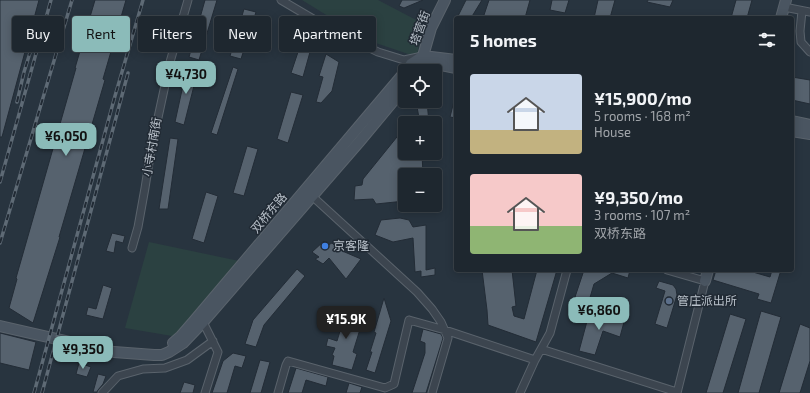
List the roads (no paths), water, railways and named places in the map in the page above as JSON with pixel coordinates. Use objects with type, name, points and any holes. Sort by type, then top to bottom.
[{"type":"street","name":"小寺村南街","points":[[132,248],[138,228],[150,150],[170,62],[188,0]]},
{"type":"street","points":[[281,0],[320,23],[378,52],[404,60],[423,56],[454,60]]},
{"type":"street","name":"塔营街","points":[[421,64],[431,28],[445,0]]},
{"type":"street","points":[[782,16],[785,3],[802,11],[810,12]]},
{"type":"street","points":[[802,11],[800,31],[801,42],[810,52]]},
{"type":"street","name":"双桥东路","points":[[411,64],[423,56]]},
{"type":"street","points":[[442,66],[454,68]]},
{"type":"street","name":"双桥东路","points":[[141,354],[164,347],[174,342],[181,336],[398,79]]},
{"type":"street","name":"双桥东路","points":[[0,326],[114,352],[154,356],[169,352],[183,343],[203,322],[398,95]]},
{"type":"street","points":[[794,121],[810,125]]},
{"type":"street","points":[[794,131],[810,134]]},
{"type":"street","points":[[312,196],[416,292],[432,309],[441,322],[448,338],[432,393]]},
{"type":"street","points":[[520,393],[534,360],[550,333],[566,272]]},
{"type":"street","points":[[674,272],[705,281]]},
{"type":"street","points":[[541,349],[677,392],[707,272]]},
{"type":"street","points":[[278,393],[288,361],[385,388],[394,384],[409,320],[445,330],[534,360]]},
{"type":"street","points":[[203,322],[218,352],[205,393]]},
{"type":"street","points":[[102,393],[118,376],[143,369],[165,368],[187,360],[213,341]]},
{"type":"railway","points":[[0,182],[51,0]]},
{"type":"railway","points":[[0,243],[72,0]]},
{"type":"railway","points":[[34,393],[115,96],[143,0]]},
{"type":"railway","points":[[17,102],[30,52]]},
{"type":"railway","points":[[42,393],[128,73]]},
{"type":"place","name":"京客隆","points":[[325,246]]},
{"type":"place","name":"管庄派出所","points":[[669,301]]}]
